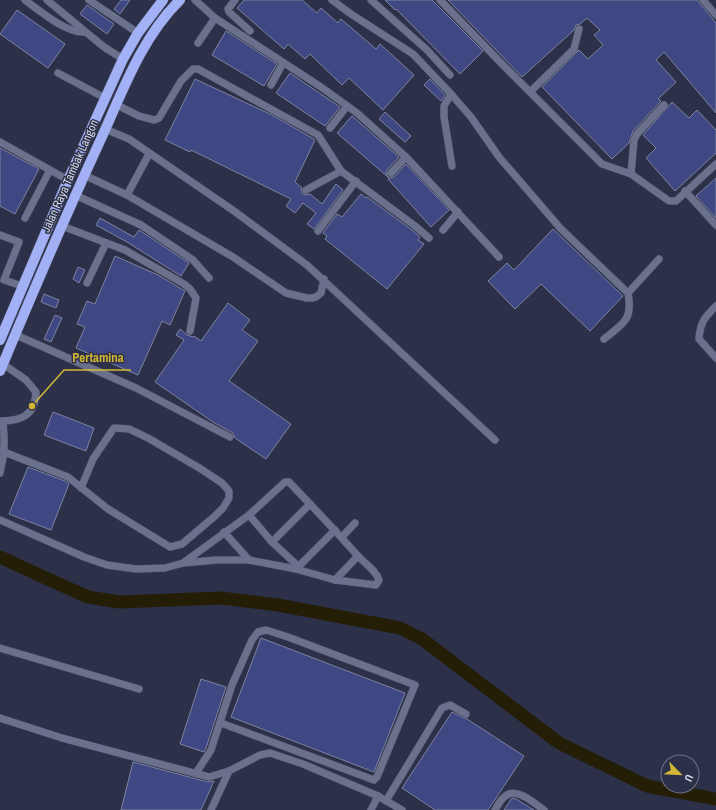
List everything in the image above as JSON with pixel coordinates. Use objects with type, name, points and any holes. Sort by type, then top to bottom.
[{"type":"highway","points":[[0,340],[68,180],[123,59],[138,33],[163,0]]},
{"type":"highway","name":"Jalan Raya Tambak Langon","points":[[1,366],[16,335],[115,104],[148,41],[162,21],[180,0]]},
{"type":"lane","points":[[25,0],[54,21],[76,32],[85,32]]},
{"type":"lane","points":[[47,0],[104,47],[123,59]]},
{"type":"lane","points":[[89,0],[138,33]]},
{"type":"lane","points":[[195,0],[215,18],[347,106],[406,156],[499,257]]},
{"type":"lane","points":[[234,0],[228,9],[229,12],[250,30]]},
{"type":"lane","points":[[332,0],[413,54],[451,94],[471,118],[499,157],[561,229],[628,293],[630,306],[626,320],[604,339]]},
{"type":"lane","points":[[370,0],[428,50],[450,75]]},
{"type":"lane","points":[[440,0],[602,164],[631,174],[669,201],[673,202],[716,164]]},
{"type":"lane","points":[[703,0],[716,15]]},
{"type":"lane","points":[[198,43],[215,18]]},
{"type":"lane","points":[[530,92],[574,49],[579,29]]},
{"type":"lane","points":[[271,85],[283,63]]},
{"type":"lane","points":[[115,104],[140,116],[154,120],[159,118],[181,81],[193,69],[198,68],[318,135],[341,171],[429,238]]},
{"type":"lane","points":[[58,73],[105,98]]},
{"type":"lane","points":[[451,94],[444,106],[444,117],[452,166]]},
{"type":"lane","points":[[631,174],[634,140],[636,134],[664,105]]},
{"type":"lane","points":[[330,128],[347,106]]},
{"type":"lane","points":[[105,129],[128,139],[234,211],[307,265],[324,279],[495,440]]},
{"type":"lane","points":[[0,142],[68,180]]},
{"type":"lane","points":[[127,195],[149,154]]},
{"type":"lane","points":[[391,173],[406,156]]},
{"type":"lane","points":[[25,218],[50,170]]},
{"type":"lane","points":[[306,190],[341,171]]},
{"type":"lane","points":[[84,175],[127,195],[233,257],[286,293],[307,298],[316,297],[321,293],[324,279]]},
{"type":"lane","points":[[318,231],[356,181]]},
{"type":"lane","points":[[686,191],[716,225]]},
{"type":"lane","points":[[75,195],[141,225],[193,260],[209,278]]},
{"type":"lane","points":[[443,230],[458,212]]},
{"type":"lane","points":[[62,226],[125,250],[184,284],[190,289],[196,298],[190,331]]},
{"type":"lane","points":[[0,235],[19,242],[4,280],[22,286]]},
{"type":"lane","points":[[87,283],[106,243]]},
{"type":"lane","points":[[628,293],[660,259]]},
{"type":"lane","points":[[716,306],[704,318],[699,328],[698,339],[716,358]]},
{"type":"lane","points":[[16,335],[136,388],[230,437]]},
{"type":"lane","points":[[0,473],[4,436],[1,421],[22,419],[31,412],[36,402],[36,392],[26,380],[1,366]]},
{"type":"lane","points":[[2,451],[68,476],[81,488],[108,509],[170,547],[182,544],[215,516],[223,508],[229,498],[229,491],[222,483],[148,438],[129,429],[114,428],[92,459],[81,488]]},
{"type":"lane","points":[[0,520],[84,557],[107,565],[136,569],[165,568],[184,563],[216,560],[249,560],[297,567],[335,580],[376,585],[379,580],[378,576],[289,482],[285,482],[249,515],[184,563]]},
{"type":"lane","points":[[272,542],[310,504]]},
{"type":"lane","points":[[249,515],[272,542],[297,567]]},
{"type":"lane","points":[[342,537],[355,523]]},
{"type":"lane","points":[[297,567],[335,530]]},
{"type":"lane","points":[[224,532],[249,560]]},
{"type":"lane","points":[[335,580],[358,556]]},
{"type":"lane","points":[[196,773],[211,750],[241,663],[256,634],[263,630],[288,637],[415,685],[377,777],[374,780],[221,723]]},
{"type":"lane","points":[[0,648],[139,689]]},
{"type":"lane","points":[[386,801],[442,708],[450,705],[466,714]]},
{"type":"lane","points":[[0,718],[62,738],[209,776],[230,771],[260,755],[270,753],[303,764],[378,796],[402,810]]},
{"type":"lane","points":[[211,810],[230,771]]},
{"type":"lane","points":[[495,810],[502,799],[508,794],[513,793],[524,797],[544,810]]},
{"type":"lane","points":[[371,810],[378,796]]},
{"type":"building","points":[[121,0],[130,0],[120,14],[114,9]]},
{"type":"building","points":[[244,0],[302,0],[317,13],[321,8],[338,23],[341,19],[376,49],[380,44],[414,75],[383,110],[349,78],[342,85],[310,54],[305,59],[288,44],[284,49],[237,8]]},
{"type":"building","points":[[385,0],[432,0],[483,51],[460,74],[396,9],[395,10]]},
{"type":"building","points":[[448,0],[697,0],[716,23],[716,113],[664,52],[656,60],[676,82],[658,99],[661,101],[633,131],[629,143],[612,159],[542,87],[579,50],[588,59],[603,45],[594,35],[600,30],[587,18],[580,24],[576,25],[574,30],[522,77]]},
{"type":"building","points":[[87,5],[114,24],[107,34],[80,14]]},
{"type":"building","points":[[17,10],[65,44],[48,68],[0,34]]},
{"type":"building","points":[[226,31],[277,64],[264,86],[212,55]]},
{"type":"building","points":[[290,73],[340,107],[325,126],[276,93]]},
{"type":"building","points":[[195,79],[272,115],[315,140],[295,182],[302,188],[301,190],[303,194],[310,194],[322,204],[336,184],[343,190],[314,229],[307,224],[316,213],[303,203],[295,213],[286,206],[291,199],[191,150],[190,152],[165,140]]},
{"type":"building","points":[[430,79],[445,95],[441,101],[424,85]]},
{"type":"building","points":[[672,102],[689,118],[697,110],[716,130],[716,153],[675,191],[646,158],[656,148],[643,135]]},
{"type":"building","points":[[385,112],[411,136],[405,142],[379,119]]},
{"type":"building","points":[[352,116],[399,157],[387,170],[387,176],[390,178],[394,177],[406,164],[449,210],[431,227],[388,179],[389,178],[337,133]]},
{"type":"building","points":[[0,148],[39,169],[15,214],[0,206]]},
{"type":"building","points":[[716,178],[716,218],[696,196]]},
{"type":"building","points":[[361,194],[412,230],[420,237],[418,240],[424,244],[387,289],[325,239],[327,236],[323,233],[337,214],[342,217]]},
{"type":"building","points":[[100,218],[134,237],[139,230],[189,263],[181,276],[127,242],[96,225]]},
{"type":"building","points":[[553,229],[623,296],[590,331],[541,284],[515,309],[488,281],[507,263],[514,270]]},
{"type":"building","points":[[115,256],[158,275],[185,291],[170,325],[162,321],[138,375],[76,348],[85,327],[77,324],[87,301],[95,304]]},
{"type":"building","points":[[78,267],[85,270],[79,283],[73,279]]},
{"type":"building","points":[[44,294],[59,300],[56,308],[41,302]]},
{"type":"building","points":[[228,303],[250,320],[242,330],[258,341],[229,381],[291,424],[266,459],[235,438],[233,433],[213,422],[155,382],[184,340],[176,335],[180,329],[187,335],[194,336],[201,341]]},
{"type":"building","points":[[55,315],[62,318],[51,342],[44,339]]},
{"type":"building","points":[[53,412],[94,428],[86,451],[44,435]]},
{"type":"building","points":[[28,467],[65,481],[69,484],[51,530],[9,514]]},
{"type":"building","points":[[261,638],[405,693],[374,772],[231,717]]},
{"type":"building","points":[[201,679],[226,687],[204,752],[180,744]]},
{"type":"building","points":[[452,712],[467,719],[524,756],[488,810],[435,810],[402,788]]},
{"type":"building","points":[[133,762],[208,782],[214,781],[201,810],[121,810]]},
{"type":"building","points":[[512,798],[516,799],[534,810],[504,810]]},
{"type":"waterway","points":[[0,557],[88,597],[119,602],[221,598],[278,605],[400,628],[422,639],[559,743],[647,786],[716,799]]},
{"type":"place","name":"Pertamina","points":[[32,406]]}]
